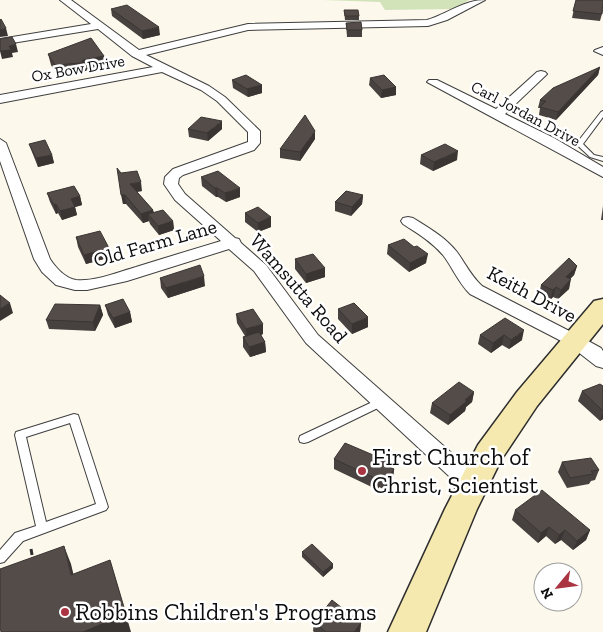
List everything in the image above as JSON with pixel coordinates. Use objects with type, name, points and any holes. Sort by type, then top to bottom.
[{"type":"main road","points":[[406,632],[489,453],[527,400],[603,307]]},
{"type":"street","name":"Wamsutta Road","points":[[64,0],[136,54],[161,69],[205,88],[221,99],[254,131],[254,143],[249,147],[189,167],[172,177],[171,184],[174,191],[186,204],[234,242],[260,268],[312,339],[473,485]]},
{"type":"street","points":[[136,54],[248,27],[428,23],[444,18],[480,0]]},
{"type":"street","points":[[0,42],[98,26]]},
{"type":"street","name":"Ox Bow Drive","points":[[0,99],[161,69]]},
{"type":"street","points":[[497,115],[541,74]]},
{"type":"street","name":"Carl Jordan Drive","points":[[433,82],[601,166]]},
{"type":"street","name":"Old Farm Lane","points":[[0,143],[42,259],[48,269],[62,281],[75,285],[103,282],[234,242]]},
{"type":"street","name":"Keith Drive","points":[[408,221],[440,243],[452,255],[464,280],[476,290],[574,341],[603,361]]},
{"type":"lane","points":[[603,49],[597,51],[603,53]]},
{"type":"lane","points":[[601,166],[580,144],[603,113]]},
{"type":"lane","points":[[304,439],[381,402]]},
{"type":"lane","points":[[0,558],[18,538],[102,507],[74,418],[20,435],[42,529]]},
{"type":"path","points":[[31,549],[35,567]]},
{"type":"green space","points":[[323,0],[469,0],[454,9],[385,10],[380,2]]},
{"type":"building","points":[[576,0],[603,0],[602,14],[573,11]]},
{"type":"building","points":[[127,5],[159,27],[142,31],[111,9]]},
{"type":"building","points":[[344,10],[358,10],[359,16],[345,16]]},
{"type":"building","points":[[0,20],[6,28],[0,30]]},
{"type":"building","points":[[361,22],[362,30],[347,30],[346,23]]},
{"type":"building","points":[[12,37],[16,44],[9,46],[11,50],[0,51],[0,39]]},
{"type":"building","points":[[91,38],[104,56],[83,60],[81,63],[55,65],[48,54]]},
{"type":"building","points":[[600,67],[558,112],[540,107],[546,101],[540,100],[553,88]]},
{"type":"building","points":[[246,75],[262,85],[247,89],[232,80]]},
{"type":"building","points":[[384,75],[396,87],[382,90],[370,78]]},
{"type":"building","points":[[305,115],[315,131],[300,152],[280,149]]},
{"type":"building","points":[[201,117],[222,121],[207,133],[188,129]]},
{"type":"building","points":[[45,140],[52,155],[36,158],[29,144]]},
{"type":"building","points":[[445,144],[458,151],[434,162],[421,155]]},
{"type":"building","points":[[117,168],[121,173],[137,171],[141,182],[130,184],[153,210],[141,214],[125,195],[121,195]]},
{"type":"building","points":[[218,171],[240,188],[225,193],[201,177]]},
{"type":"building","points":[[74,186],[80,196],[71,199],[75,207],[60,211],[47,193]]},
{"type":"building","points":[[346,191],[363,195],[352,207],[335,202]]},
{"type":"building","points":[[258,207],[271,217],[258,223],[245,213]]},
{"type":"building","points":[[163,210],[173,221],[158,226],[148,214]]},
{"type":"building","points":[[100,231],[109,248],[84,255],[76,237]]},
{"type":"building","points":[[404,239],[428,254],[410,263],[388,245]]},
{"type":"building","points":[[313,254],[325,268],[306,274],[295,259]]},
{"type":"building","points":[[569,258],[577,266],[566,277],[571,279],[561,290],[556,287],[553,290],[541,285]]},
{"type":"building","points":[[200,265],[204,276],[166,288],[160,278]]},
{"type":"building","points":[[0,295],[10,303],[0,309]]},
{"type":"building","points":[[123,299],[130,312],[113,318],[105,305]]},
{"type":"building","points":[[354,303],[368,317],[352,324],[338,309]]},
{"type":"building","points":[[55,304],[100,305],[93,322],[46,320]]},
{"type":"building","points":[[253,309],[263,324],[246,329],[236,314]]},
{"type":"building","points":[[505,318],[524,330],[511,340],[504,335],[493,343],[480,335]]},
{"type":"building","points":[[259,332],[265,342],[249,347],[243,337]]},
{"type":"building","points":[[459,382],[474,392],[465,400],[467,401],[450,415],[432,403]]},
{"type":"building","points":[[600,384],[603,386],[603,411],[582,391]]},
{"type":"building","points":[[345,443],[392,463],[389,467],[394,469],[387,480],[380,477],[379,480],[334,459]]},
{"type":"building","points":[[591,458],[599,470],[591,471],[593,474],[570,478],[562,462]]},
{"type":"building","points":[[542,490],[590,530],[577,541],[565,530],[559,535],[549,527],[541,533],[515,510]]},
{"type":"building","points":[[312,544],[333,564],[323,572],[302,552]]},
{"type":"building","name":"Robbins Children's Programs","points":[[64,546],[71,575],[110,560],[126,614],[83,632],[1,632],[0,569]]},
{"type":"building","points":[[332,600],[361,623],[354,632],[326,632],[314,622]]},
{"type":"place","name":"First Church of Christ, Scientist","points":[[362,471]]},
{"type":"place","name":"Robbins Children's Programs","points":[[65,612]]}]
